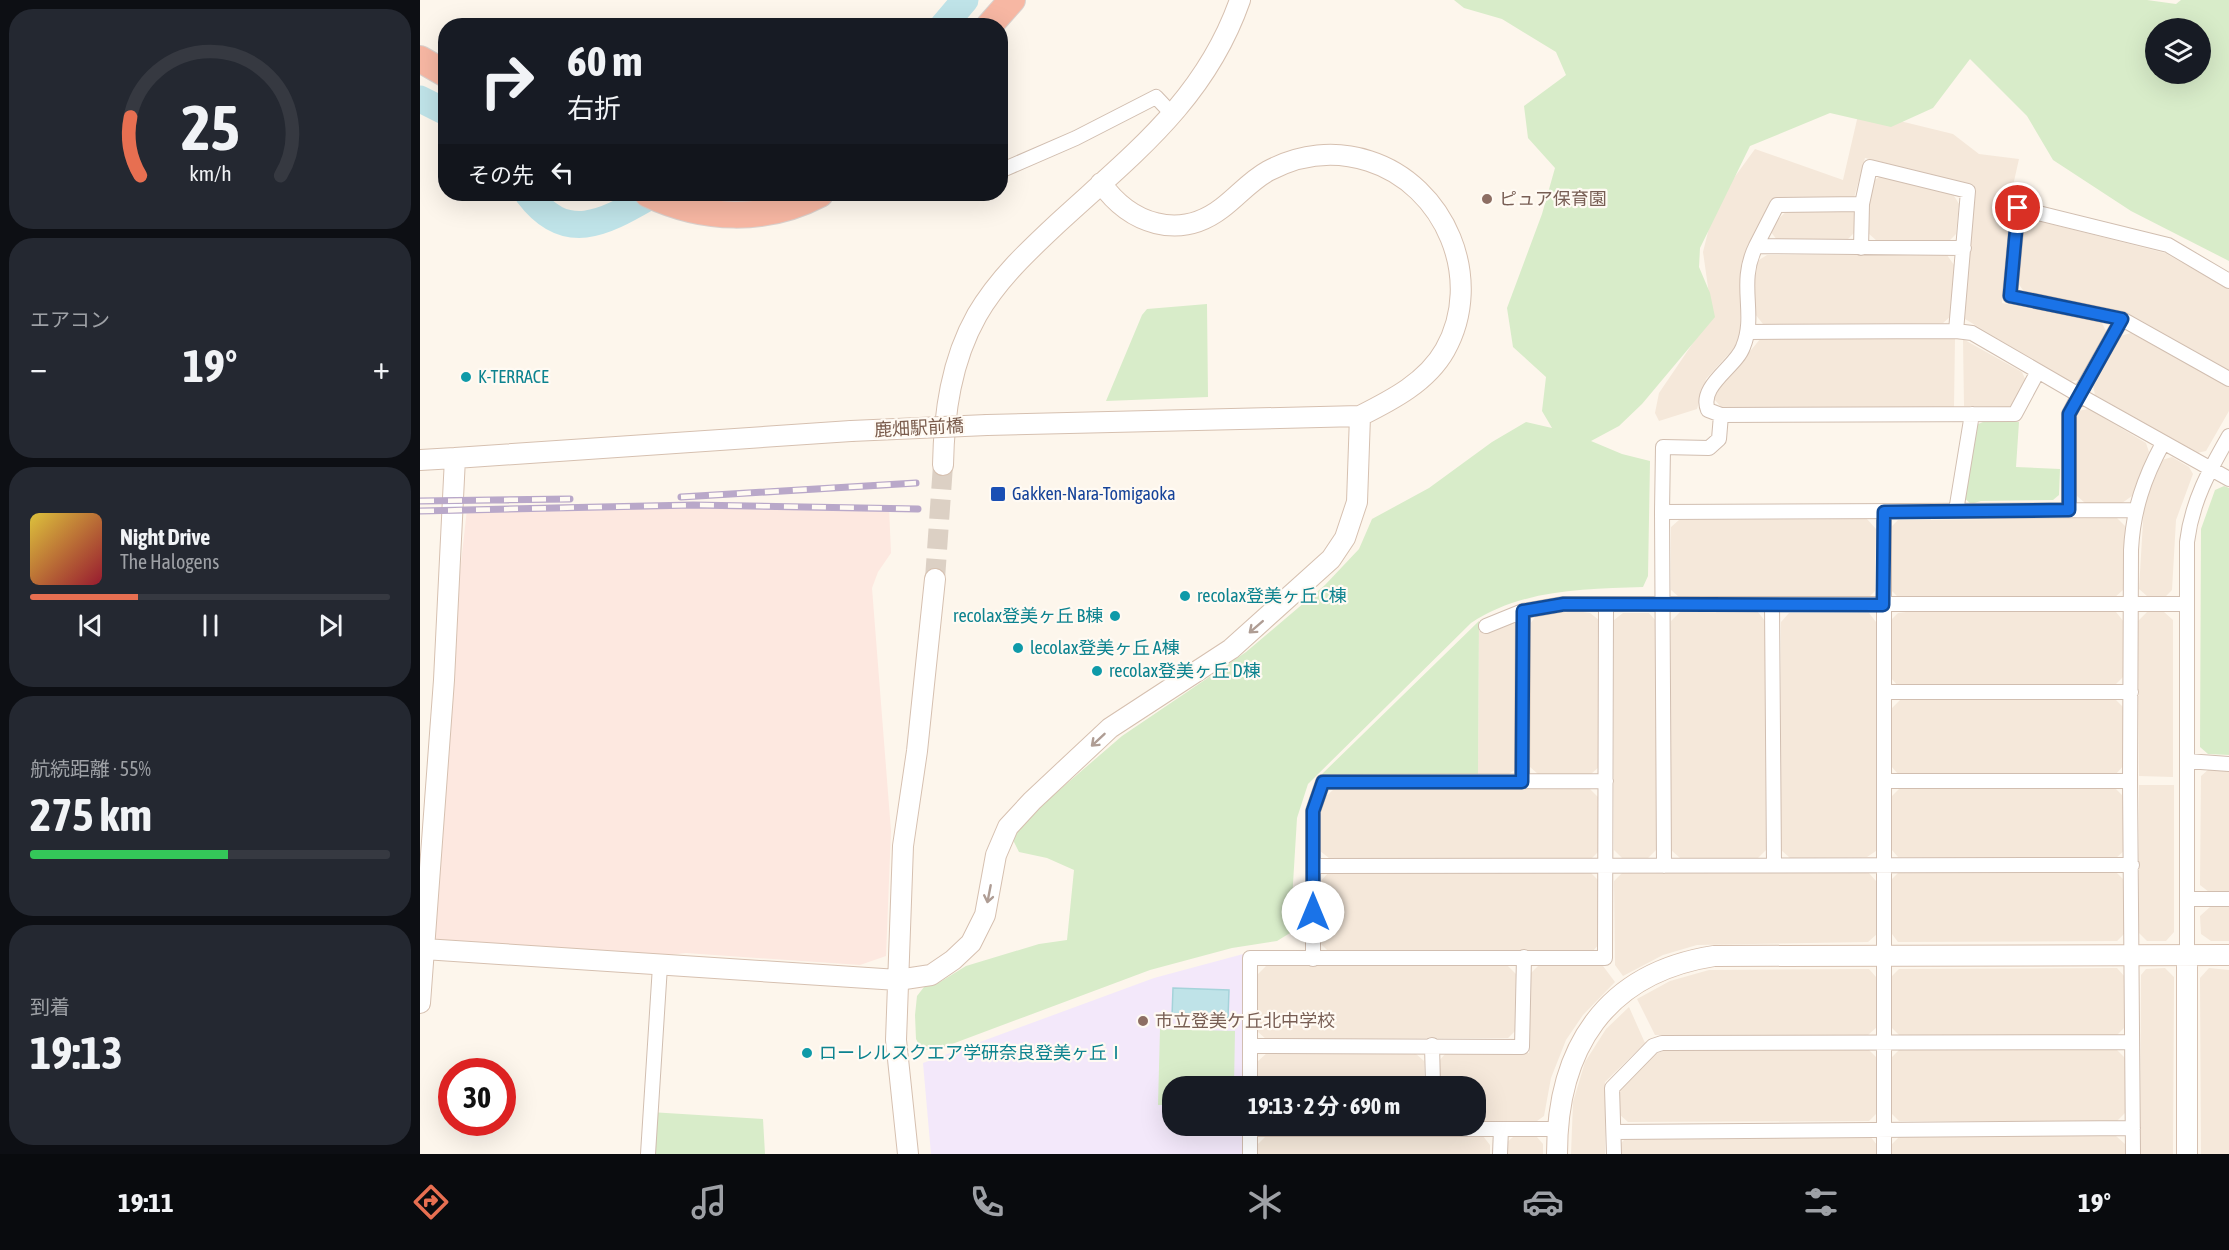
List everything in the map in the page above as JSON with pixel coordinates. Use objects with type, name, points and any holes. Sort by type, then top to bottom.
[{"type":"highway","points":[[996,18],[1012,0]]},
{"type":"highway","points":[[420,59],[438,69]]},
{"type":"highway","points":[[666,201],[705,213],[740,215],[771,212],[801,201]]},
{"type":"street","points":[[943,465],[951,388],[957,361],[977,316],[1011,268],[1173,115],[1197,86],[1215,57],[1240,0]]},
{"type":"street","points":[[1008,168],[1076,138],[1156,98],[1173,115]]},
{"type":"street","points":[[424,949],[898,980],[931,975],[953,960],[971,943],[985,915],[996,855],[1004,836],[1008,827],[1032,801],[1110,728],[1231,649],[1331,559],[1345,538],[1357,502],[1360,416],[1407,391],[1428,372],[1445,351],[1453,332],[1459,308],[1460,285],[1454,242],[1432,204],[1397,173],[1370,161],[1347,156],[1309,156],[1268,171],[1238,192],[1222,208],[1187,225],[1152,224],[1126,210],[1101,183]]},
{"type":"street","points":[[1861,248],[1862,204],[1870,166],[1968,191],[1956,331]]},
{"type":"street","points":[[1862,204],[1777,205],[1748,265],[1745,284],[1748,332],[1742,351],[1714,384],[1706,398],[1708,410],[1721,416],[2015,414],[2037,373]]},
{"type":"street","points":[[2229,281],[2168,245],[2018,208],[2010,296],[2122,319],[2229,379]]},
{"type":"street","points":[[1756,246],[1964,248]]},
{"type":"street","points":[[2069,510],[2069,414],[2122,319]]},
{"type":"street","points":[[1748,332],[1956,331],[1972,333],[2037,373],[2229,479]]},
{"type":"street","points":[[1956,512],[1972,414]]},
{"type":"street","name":"鹿畑駅前橋","points":[[420,460],[851,431],[987,425],[1360,416]]},
{"type":"street","points":[[1664,866],[1663,447],[1709,448],[1719,439],[1721,416]]},
{"type":"street","points":[[2187,1154],[2186,604],[2189,527],[2199,491],[2229,436]]},
{"type":"street","points":[[2133,1154],[2131,550],[2135,510],[2146,477],[2163,443]]},
{"type":"street","points":[[420,1003],[444,680],[455,458]]},
{"type":"street","points":[[1662,512],[2135,510]]},
{"type":"street","points":[[1884,512],[1884,1154]]},
{"type":"street","points":[[908,1154],[896,1040],[903,846],[917,751],[935,579]]},
{"type":"street","points":[[1486,626],[1523,611],[1564,604],[2186,604]]},
{"type":"street","points":[[1250,1076],[1250,958],[1605,958],[1606,604]]},
{"type":"street","points":[[1772,605],[1774,865]]},
{"type":"street","points":[[1522,782],[1523,611]]},
{"type":"street","points":[[1884,692],[2131,692]]},
{"type":"street","points":[[2187,761],[2229,764]]},
{"type":"street","points":[[1313,959],[1313,811],[1323,782],[1606,781]]},
{"type":"street","points":[[1884,781],[2130,781]]},
{"type":"street","points":[[1313,866],[2132,865]]},
{"type":"street","points":[[2188,899],[2229,899]]},
{"type":"street","points":[[1557,1154],[1557,1129],[1562,1089],[1575,1052],[1611,1003],[1643,980],[1677,964],[1714,956],[2229,955]]},
{"type":"street","points":[[1250,1046],[1522,1047],[1524,957]]},
{"type":"street","points":[[648,1154],[660,966]]},
{"type":"street","points":[[1614,1154],[1612,1088],[1653,1046],[1662,1043],[2132,1042]]},
{"type":"street","points":[[1432,1045],[1433,1076]]},
{"type":"street","points":[[1614,1132],[2133,1128]]},
{"type":"street","points":[[1486,1129],[1557,1129]]},
{"type":"street","points":[[1500,1129],[1500,1154]]},
{"type":"street","points":[[1250,1136],[1250,1154]]},
{"type":"shaded area","points":[[1859,111],[1953,134],[1979,154],[2019,159],[2010,199],[2002,303],[2102,323],[2106,331],[2078,380],[2069,382],[1965,319],[1974,185],[1865,158],[1854,198],[1771,199],[1741,264],[1740,336],[1734,348],[1706,379],[1697,409],[1659,421],[1655,413],[1659,393],[1712,315],[1703,252],[1715,204],[1755,149],[1843,180]]},
{"type":"shaded area","points":[[1881,176],[1953,194],[1959,204],[1956,234],[1949,241],[1877,241],[1868,233],[1869,201],[1873,181]]},
{"type":"shaded area","points":[[1789,209],[1854,210],[1854,233],[1846,241],[1777,240],[1771,232],[1776,221]]},
{"type":"shaded area","points":[[2031,219],[2165,253],[2229,289],[2229,370],[2126,312],[2025,293],[2018,283],[2022,226]]},
{"type":"shaded area","points":[[1767,255],[1947,255],[1954,265],[1951,316],[1943,323],[1763,324],[1755,314],[1753,286],[1755,267],[1759,260]]},
{"type":"shaded area","points":[[2131,333],[2229,387],[2229,411],[2206,451],[2197,453],[2095,395],[2093,385],[2120,336]]},
{"type":"shaded area","points":[[1761,338],[1955,338],[1954,407],[1721,407],[1714,399],[1718,390]]},
{"type":"shaded area","points":[[1963,339],[2022,372],[2026,381],[2010,407],[1964,406]]},
{"type":"shaded area","points":[[2089,409],[2146,443],[2149,452],[2132,496],[2122,503],[2085,503],[2077,496],[2077,411]]},
{"type":"shaded area","points":[[2172,457],[2189,467],[2193,474],[2176,520],[2172,590],[2165,597],[2147,596],[2139,589],[2144,505],[2162,460]]},
{"type":"shaded area","points":[[889,506],[891,553],[878,572],[872,588],[891,831],[886,956],[860,965],[686,953],[652,957],[430,940],[456,608],[467,509]]},
{"type":"shaded area","points":[[2117,518],[2125,526],[2123,590],[2114,598],[1898,597],[1891,590],[1891,527],[1898,520]]},
{"type":"shaded area","points":[[1867,519],[1876,529],[1875,591],[1868,598],[1679,597],[1671,590],[1671,527],[1679,520]]},
{"type":"shaded area","points":[[1576,611],[1590,613],[1599,620],[1599,767],[1591,774],[1538,774],[1530,767],[1530,624],[1536,616]]},
{"type":"shaded area","points":[[1680,612],[1758,612],[1765,621],[1766,850],[1758,858],[1680,858],[1671,850],[1671,621]]},
{"type":"shaded area","points":[[2116,612],[2124,622],[2123,677],[2115,685],[1898,686],[1891,678],[1890,621],[1898,613]]},
{"type":"shaded area","points":[[2147,612],[2164,612],[2173,620],[2173,777],[2139,776],[2138,621]]},
{"type":"shaded area","points":[[1623,613],[1649,613],[1656,621],[1657,849],[1648,858],[1622,858],[1614,850],[1614,620]]},
{"type":"shaded area","points":[[1789,613],[1869,613],[1876,622],[1876,851],[1867,857],[1790,858],[1781,850],[1781,622]]},
{"type":"shaded area","points":[[1517,617],[1517,768],[1509,774],[1478,774],[1479,631]]},
{"type":"shaded area","points":[[1900,700],[2116,700],[2124,708],[2124,765],[2116,774],[1898,774],[1891,766],[1891,709]]},
{"type":"shaded area","points":[[2209,769],[2229,771],[2229,893],[2209,892],[2200,885],[2201,776]]},
{"type":"shaded area","points":[[2139,785],[2174,785],[2174,932],[2166,941],[2147,941],[2139,933]]},
{"type":"shaded area","points":[[2115,788],[2124,797],[2125,850],[2116,858],[1898,857],[1891,849],[1891,797],[1899,789]]},
{"type":"shaded area","points":[[1590,789],[1600,799],[1599,851],[1592,858],[1329,858],[1320,851],[1321,807],[1324,798],[1333,790]]},
{"type":"shaded area","points":[[1623,872],[1868,872],[1876,881],[1877,934],[1868,942],[1697,945],[1663,955],[1623,976],[1615,965],[1614,881]]},
{"type":"shaded area","points":[[1899,872],[2116,872],[2125,881],[2124,934],[2117,941],[1898,942],[1892,934],[1891,880]]},
{"type":"shaded area","points":[[1328,873],[1591,873],[1599,881],[1600,943],[1593,951],[1328,951],[1320,943],[1320,882]]},
{"type":"shaded area","points":[[2210,907],[2229,907],[2229,941],[2211,941],[2201,934],[2200,916]]},
{"type":"shaded area","name":"市立登美ケ丘北中学校","points":[[1247,953],[1247,1076],[1162,1076],[1162,1136],[1247,1136],[1247,1154],[931,1154],[923,1063],[1154,978]]},
{"type":"shaded area","points":[[1507,965],[1516,974],[1515,1031],[1508,1038],[1266,1039],[1258,1032],[1257,975],[1266,966]]},
{"type":"shaded area","points":[[1539,965],[1603,966],[1615,982],[1583,1015],[1566,1040],[1551,1078],[1544,1116],[1537,1121],[1486,1121],[1486,1076],[1439,1076],[1439,1061],[1445,1054],[1529,1053],[1531,973]]},
{"type":"shaded area","points":[[2117,968],[2125,977],[2125,1027],[2117,1035],[1899,1035],[1891,1027],[1891,977],[1899,969]]},
{"type":"shaded area","points":[[2165,968],[2174,977],[2173,1154],[2140,1154],[2141,975],[2146,969]]},
{"type":"shaded area","points":[[2209,968],[2229,970],[2229,1154],[2201,1154],[2200,978]]},
{"type":"shaded area","points":[[1869,969],[1876,977],[1877,1027],[1868,1035],[1655,1035],[1637,999],[1670,981],[1709,970]]},
{"type":"shaded area","points":[[1629,1007],[1645,1043],[1605,1082],[1605,1154],[1571,1154],[1573,1102],[1585,1062],[1606,1029]]},
{"type":"shaded area","points":[[1665,1050],[1869,1050],[1877,1058],[1877,1113],[1869,1121],[1628,1122],[1619,1114],[1619,1089],[1653,1055]]},
{"type":"shaded area","points":[[1899,1050],[2117,1050],[2125,1058],[2125,1113],[2117,1121],[1899,1121],[1891,1113],[1891,1058]]},
{"type":"shaded area","points":[[1267,1053],[1415,1053],[1424,1061],[1424,1076],[1257,1076],[1257,1062]]},
{"type":"shaded area","points":[[1483,1136],[1490,1145],[1490,1154],[1257,1154],[1257,1145],[1265,1137]]},
{"type":"shaded area","points":[[1628,1136],[1870,1136],[1877,1145],[1877,1154],[1619,1154],[1619,1145]]},
{"type":"shaded area","points":[[1900,1136],[2116,1136],[2125,1144],[2125,1154],[1891,1154],[1891,1145]]},
{"type":"shaded area","points":[[1513,1137],[1537,1137],[1543,1144],[1543,1154],[1505,1154],[1505,1144]]},
{"type":"green space","points":[[1454,0],[2147,0],[2176,4],[2181,0],[2229,0],[2229,261],[2131,211],[2053,160],[2027,116],[1970,59],[1933,108],[1891,127],[1830,113],[1750,146],[1700,248],[1699,267],[1710,293],[1715,317],[1642,404],[1619,426],[1591,441],[1622,454],[1650,461],[1648,576],[1643,587],[1576,590],[1532,597],[1511,603],[1471,623],[1308,784],[1297,818],[1290,933],[1277,941],[1232,948],[1150,970],[936,1050],[922,1050],[916,1039],[915,1015],[917,996],[924,987],[940,982],[966,966],[1039,944],[1067,940],[1074,870],[1047,858],[1019,852],[1011,836],[1028,817],[1122,736],[1246,652],[1325,585],[1359,549],[1372,519],[1429,488],[1492,442],[1526,422],[1552,428],[1542,411],[1546,377],[1513,347],[1507,308],[1542,214],[1555,168],[1528,138],[1524,106],[1566,75],[1556,52],[1502,19],[1464,8]]},
{"type":"green space","points":[[1207,304],[1208,397],[1106,401],[1142,315],[1147,309]]},
{"type":"green space","points":[[1983,422],[2019,422],[2016,467],[2060,469],[2059,495],[2053,500],[1981,501],[1971,504],[1962,496],[1976,425]]},
{"type":"green space","points":[[2224,486],[2229,488],[2229,755],[2208,754],[2200,747],[2201,529],[2215,490]]},
{"type":"green space","points":[[1479,621],[1478,774],[1321,775]]},
{"type":"green space","points":[[1160,1029],[1235,1031],[1234,1076],[1162,1076],[1162,1105],[1158,1105]]},
{"type":"green space","points":[[650,1112],[763,1119],[765,1154],[648,1154]]},
{"type":"water","points":[[1173,988],[1229,990],[1228,1018],[1172,1017]]},
{"type":"waterway","points":[[950,18],[965,0]]},
{"type":"waterway","points":[[420,99],[438,108]]},
{"type":"waterway","points":[[535,201],[558,220],[573,224],[589,224],[604,219],[641,201]]},
{"type":"tunnel","points":[[935,579],[943,465]]},
{"type":"railway","points":[[681,497],[916,483]]},
{"type":"railway","points":[[420,501],[570,499]]},
{"type":"railway","points":[[420,511],[693,505],[918,509]]},
{"type":"place","name":"ピュア保育園","points":[[1487,199]]},
{"type":"place","name":"K-TERRACE","points":[[466,377]]},
{"type":"place","name":"Gakken-Nara-Tomigaoka","points":[[998,494]]},
{"type":"place","name":"recolax登美ヶ丘 C棟","points":[[1185,596]]},
{"type":"place","name":"recolax登美ヶ丘 B棟","points":[[1115,616]]},
{"type":"place","name":"lecolax登美ヶ丘 A棟","points":[[1018,648]]},
{"type":"place","name":"recolax登美ヶ丘 D棟","points":[[1097,671]]},
{"type":"place","name":"市立登美ケ丘北中学校","points":[[1143,1021]]},
{"type":"place","name":"ローレルスクエア学研奈良登美ヶ丘Ⅰ","points":[[807,1053]]},
{"type":"route","points":[[1313,912],[1313,811],[1316,795],[1323,782],[1522,782],[1523,611],[1564,604],[1883,605],[1884,512],[2069,510],[2069,414],[2122,319],[2010,296],[2018,208]]}]
